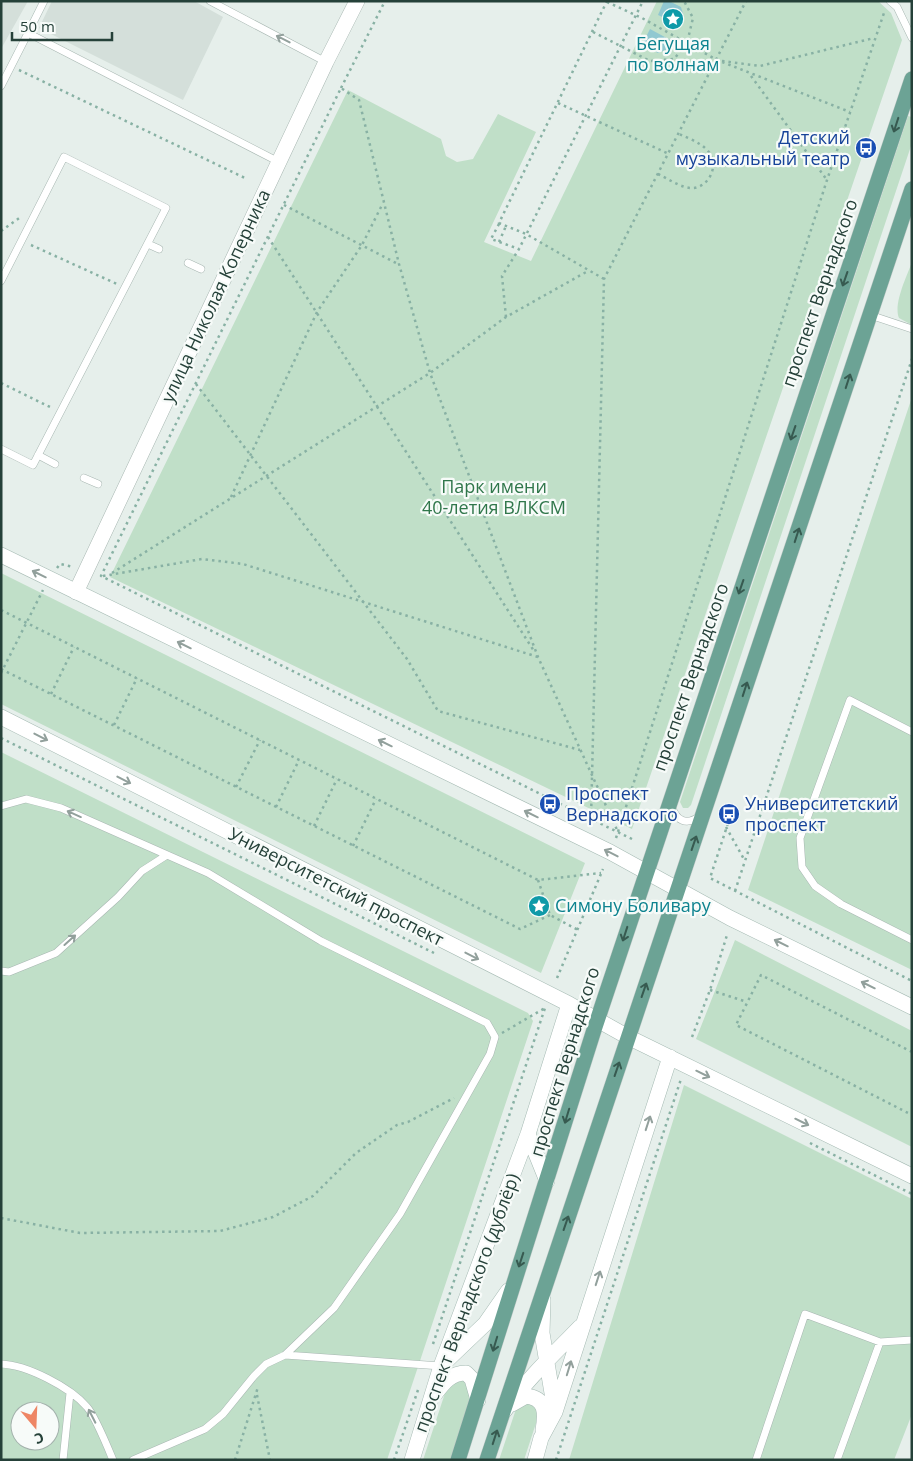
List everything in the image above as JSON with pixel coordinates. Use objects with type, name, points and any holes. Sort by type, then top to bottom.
[{"type":"main road","name":"улица Николая Коперника","points":[[76,592],[326,62],[357,1]]},
{"type":"main road","name":"проспект Вернадского","points":[[458,1460],[646,871],[912,79]]},
{"type":"main road","points":[[487,1460],[912,189]]},
{"type":"main road","points":[[1,555],[646,871],[730,918],[912,1007]]},
{"type":"main road","name":"Университетский проспект","points":[[1,717],[569,1004],[628,1036],[912,1176]]},
{"type":"main road","name":"проспект Вернадского (дублёр)","points":[[412,1460],[432,1399],[433,1366],[528,1134],[569,1004]]},
{"type":"main road","points":[[541,1438],[555,1412],[670,1057]]},
{"type":"main road","points":[[528,1134],[547,1181]]},
{"type":"main road","points":[[433,1366],[485,1324],[500,1305],[514,1281]]},
{"type":"main road","points":[[545,1286],[542,1333],[555,1412]]},
{"type":"main road","points":[[502,1414],[527,1381],[582,1324]]},
{"type":"main road","points":[[432,1399],[451,1375],[466,1373],[472,1379],[478,1400]]},
{"type":"main road","points":[[502,1414],[516,1400],[526,1396],[534,1397],[540,1401],[545,1418],[535,1460]]},
{"type":"lane","points":[[1,86],[44,1]]},
{"type":"lane","points":[[210,1],[326,62]]},
{"type":"lane","points":[[889,1],[897,7],[912,38]]},
{"type":"lane","points":[[28,33],[279,162]]},
{"type":"lane","points":[[1,280],[64,157],[166,208],[33,465],[1,449]]},
{"type":"lane","points":[[148,244],[159,249]]},
{"type":"lane","points":[[188,263],[200,269]]},
{"type":"lane","points":[[870,314],[912,329]]},
{"type":"lane","points":[[38,455],[55,464]]},
{"type":"lane","points":[[84,478],[98,484]]},
{"type":"lane","points":[[912,732],[850,700],[800,838],[802,867],[815,886],[841,904],[912,940]]},
{"type":"lane","points":[[671,797],[673,811],[680,819],[693,820],[700,816],[706,808]]},
{"type":"lane","points":[[1,806],[26,799],[60,808],[208,873],[321,941],[487,1023],[495,1037],[490,1054],[472,1089],[395,1222],[334,1308],[285,1355],[266,1364],[223,1414],[205,1429],[133,1460]]},
{"type":"lane","points":[[1,971],[9,972],[56,953],[118,897],[142,871],[167,855]]},
{"type":"lane","points":[[756,1460],[804,1314],[880,1342],[912,1340]]},
{"type":"lane","points":[[837,1460],[880,1342]]},
{"type":"lane","points":[[285,1355],[433,1366]]},
{"type":"lane","points":[[1,1364],[28,1370],[50,1380],[88,1408],[113,1460]]},
{"type":"lane","points":[[63,1460],[70,1393]]},
{"type":"path","points":[[101,576],[385,1]]},
{"type":"path","points":[[506,317],[502,276],[519,249],[643,1]]},
{"type":"path","points":[[592,32],[650,61],[674,58],[687,43],[693,18],[684,1]]},
{"type":"path","points":[[591,819],[604,279],[746,1]]},
{"type":"path","points":[[616,838],[827,180],[874,38],[889,1]]},
{"type":"path","points":[[519,249],[491,239],[607,2],[717,60],[850,112]]},
{"type":"path","points":[[717,60],[760,66],[874,38]]},
{"type":"path","points":[[12,66],[245,178]]},
{"type":"path","points":[[750,74],[827,180]]},
{"type":"path","points":[[341,88],[359,100],[383,203],[430,373],[538,656],[618,832]]},
{"type":"path","points":[[558,103],[668,154]]},
{"type":"path","points":[[658,174],[687,188],[700,186],[710,178],[713,166],[710,154],[701,145],[679,134]]},
{"type":"path","points":[[231,498],[317,312],[362,245],[383,203]]},
{"type":"path","points":[[284,205],[399,264]]},
{"type":"path","points":[[499,223],[526,234],[604,279]]},
{"type":"path","points":[[499,242],[506,226]]},
{"type":"path","points":[[268,237],[538,656]]},
{"type":"path","points":[[22,240],[125,288]]},
{"type":"path","points":[[111,574],[430,373],[506,317],[588,271]]},
{"type":"path","points":[[735,890],[912,359]]},
{"type":"path","points":[[1,383],[61,412]]},
{"type":"path","points":[[196,384],[407,659],[438,711],[580,750]]},
{"type":"path","points":[[101,576],[202,559],[243,564],[538,656]]},
{"type":"path","points":[[550,915],[520,929],[2,670],[49,579],[60,564],[87,569],[632,839]]},
{"type":"path","points":[[1,610],[538,880],[601,873]]},
{"type":"path","points":[[51,694],[74,647]]},
{"type":"path","points":[[114,725],[137,678]]},
{"type":"path","points":[[1,738],[438,955]]},
{"type":"path","points":[[236,787],[260,740]]},
{"type":"path","points":[[276,807],[300,760]]},
{"type":"path","points":[[314,826],[337,779]]},
{"type":"path","points":[[353,846],[376,799]]},
{"type":"path","points":[[734,805],[710,878],[912,981]]},
{"type":"path","points":[[726,827],[745,861]]},
{"type":"path","points":[[558,978],[603,869]]},
{"type":"path","points":[[538,880],[550,915],[578,930]]},
{"type":"path","points":[[692,1037],[710,990],[727,935]]},
{"type":"path","points":[[912,1052],[761,975],[736,1025],[912,1115]]},
{"type":"path","points":[[710,990],[748,1002]]},
{"type":"path","points":[[536,1004],[545,1008]]},
{"type":"path","points":[[394,1460],[433,1366],[547,1004]]},
{"type":"path","points":[[495,1037],[545,1008]]},
{"type":"path","points":[[556,1460],[681,1079]]},
{"type":"path","points":[[1,1218],[80,1233],[220,1231],[273,1217],[313,1196],[356,1153],[397,1125],[408,1122],[472,1089]]},
{"type":"path","points":[[235,1460],[259,1386]]},
{"type":"path","points":[[256,1393],[270,1460]]},
{"type":"shaded area","points":[[1,1],[28,1],[1,49]]},
{"type":"shaded area","points":[[52,1],[194,1],[223,17],[183,100],[39,28]]},
{"type":"green space","name":"Парк имени 40-летия ВЛКСМ","points":[[657,1],[878,1],[891,13],[902,40],[632,829],[110,577],[348,90],[441,139],[446,156],[457,162],[473,159],[498,114],[536,132],[484,242],[531,261]]},
{"type":"green space","points":[[908,116],[912,117],[912,143],[691,805],[688,808],[683,808],[680,802]]},
{"type":"green space","points":[[912,262],[912,325],[899,318],[898,305],[901,290]]},
{"type":"green space","points":[[912,397],[912,970],[748,890]]},
{"type":"green space","points":[[1,573],[585,863],[541,973],[1,704]]},
{"type":"green space","points":[[1,752],[528,1013],[533,1021],[387,1460],[1,1460]]},
{"type":"green space","points":[[735,940],[912,1031],[912,1147],[696,1039]]},
{"type":"green space","points":[[684,1085],[912,1199],[912,1414],[894,1460],[569,1460]]},
{"type":"green space","points":[[463,1380],[470,1384],[471,1398],[450,1460],[423,1460],[447,1387],[450,1383]]},
{"type":"green space","points":[[525,1403],[535,1406],[538,1417],[524,1460],[499,1460],[516,1409]]},
{"type":"water","points":[[664,1],[669,1],[681,7],[683,14],[680,25],[658,15]]},
{"type":"water","points":[[650,29],[674,42],[670,48],[658,53],[642,45]]},
{"type":"place","name":"Бегущая по волнам","points":[[673,19]]},
{"type":"place","name":"Детский музыкальный театр","points":[[866,148]]},
{"type":"place","name":"Проспект Вернадского","points":[[550,804]]},
{"type":"place","name":"Университетский проспект","points":[[729,814]]},
{"type":"place","name":"Симону Боливару","points":[[539,906]]}]
